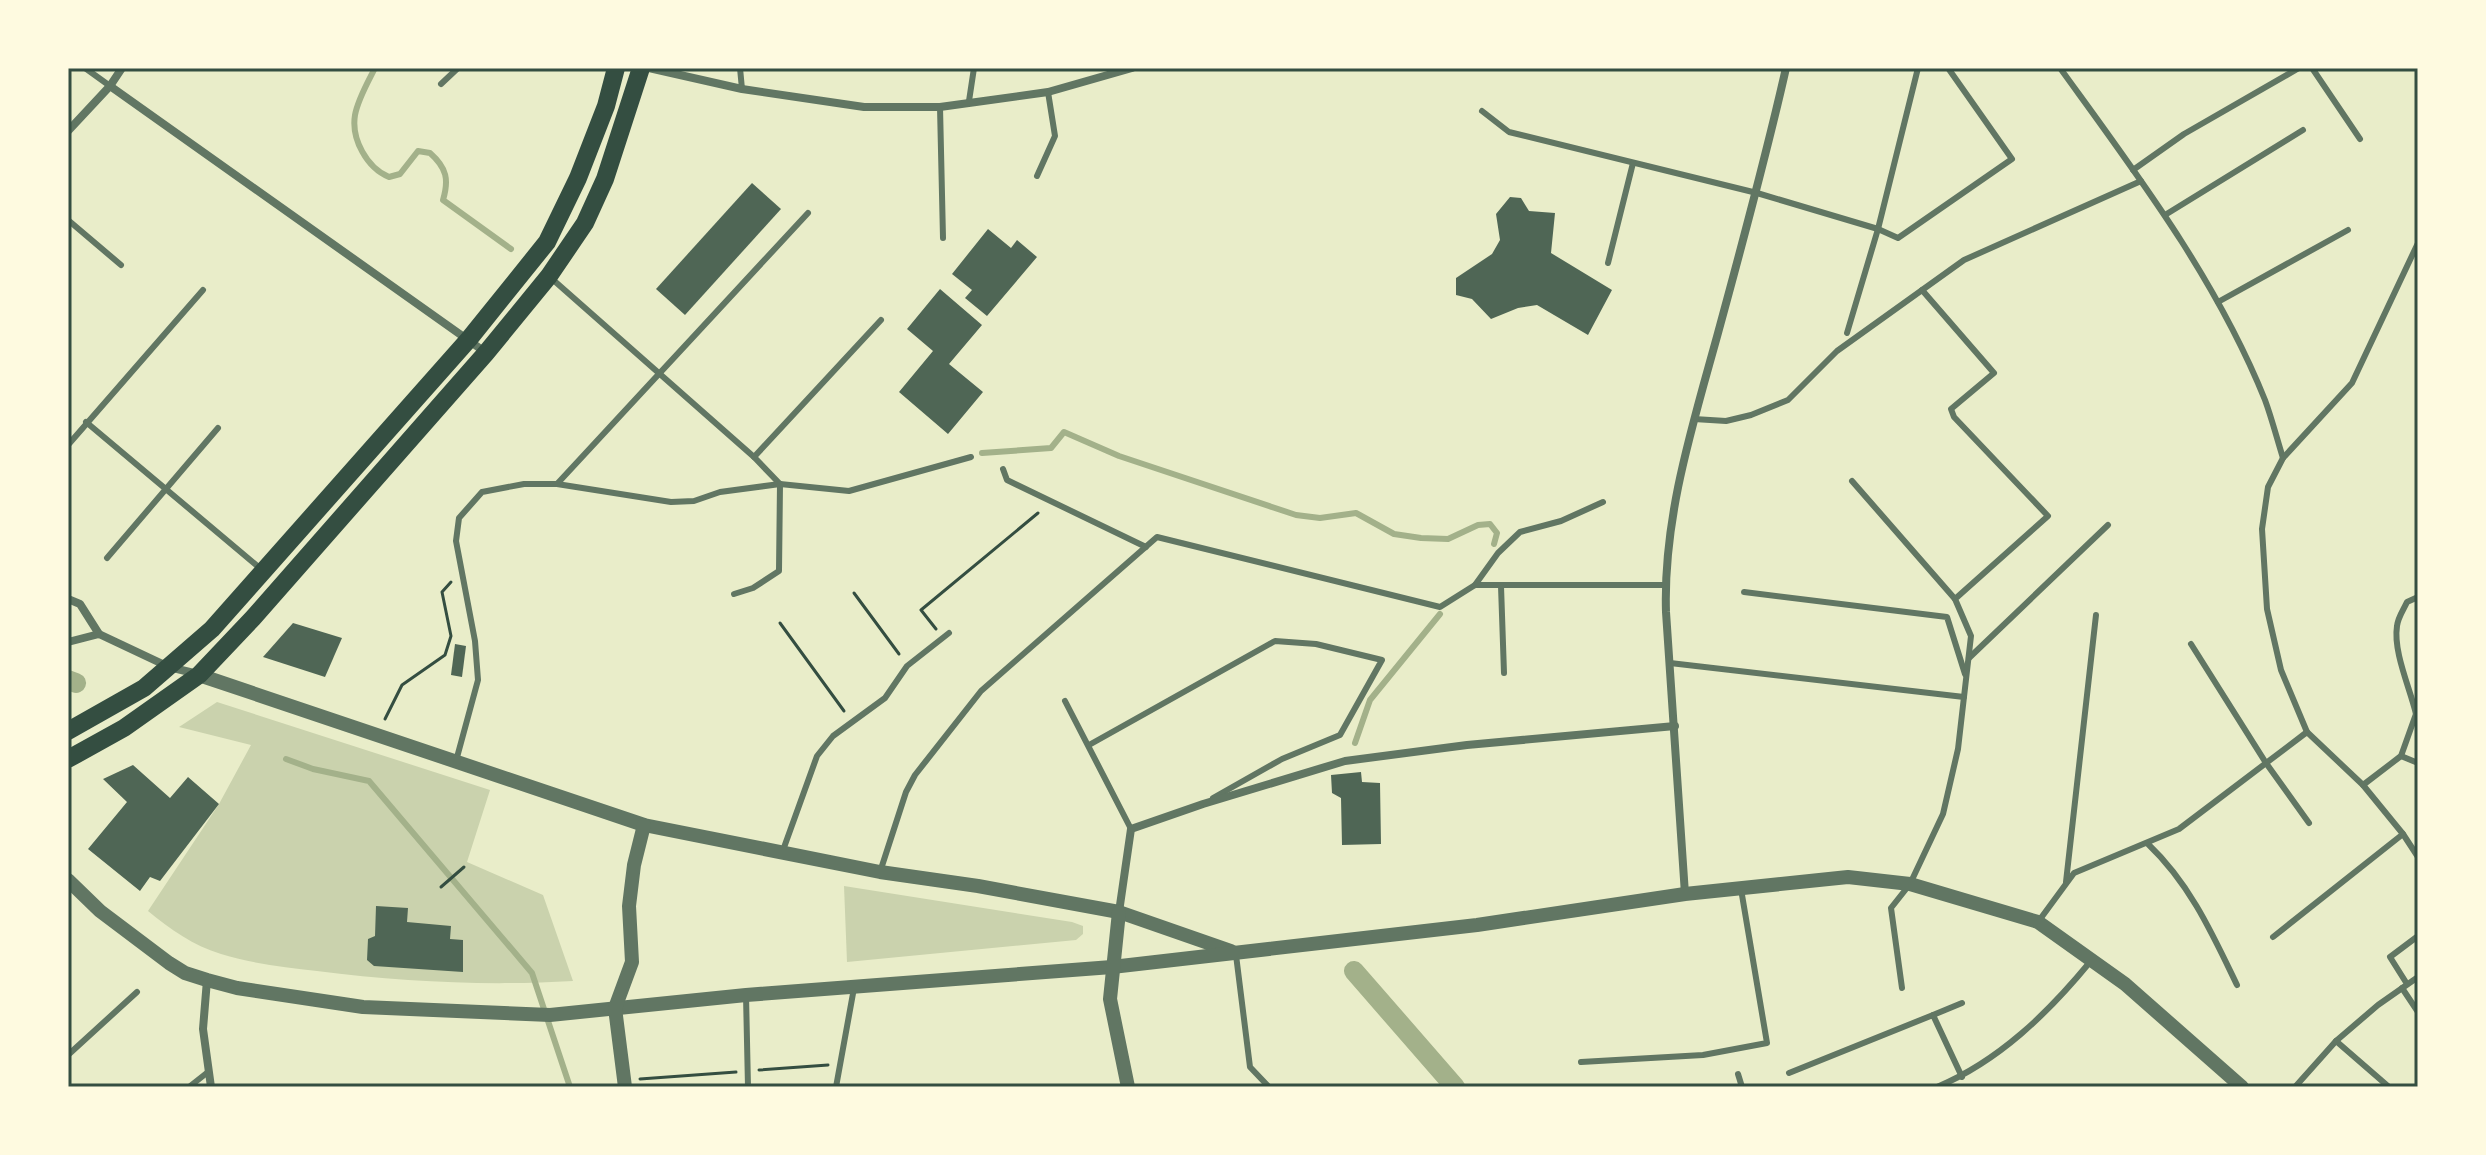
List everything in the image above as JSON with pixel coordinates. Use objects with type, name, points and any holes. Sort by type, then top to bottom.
[{"type":"main road","points":[[68,731],[144,688],[212,629],[469,339],[547,242],[584,164],[606,106],[616,68]]},
{"type":"main road","points":[[68,759],[124,728],[199,675],[486,353],[549,276],[585,223],[605,179],[641,68]]},
{"type":"street","points":[[68,131],[110,86],[122,68]]},
{"type":"street","points":[[649,68],[742,89],[864,107],[940,107],[1048,92],[1132,68]]},
{"type":"street","points":[[1685,894],[1665,585],[1673,508],[1694,419],[1757,193],[1786,68]]},
{"type":"street","points":[[110,86],[486,353]]},
{"type":"street","points":[[68,599],[80,604],[99,634],[169,667],[644,825],[880,872],[1119,912],[1236,952]]},
{"type":"street","points":[[68,642],[99,634]]},
{"type":"street","points":[[1128,1087],[1112,1012],[1112,967],[1131,829],[1345,761],[1467,745],[1675,726]]},
{"type":"street","points":[[625,1084],[615,1008],[632,962],[629,906],[634,865],[644,825]]},
{"type":"street","points":[[68,880],[100,911],[169,963],[185,973],[207,980],[237,988],[363,1007],[550,1015],[746,995],[1112,967],[1477,925],[1685,894],[1848,877],[1910,884],[2038,922],[2093,959],[2242,1087]]},
{"type":"street","points":[[207,980],[203,1029],[211,1087]]},
{"type":"lane","points":[[85,68],[110,86]]},
{"type":"lane","points":[[441,84],[458,68]]},
{"type":"lane","points":[[740,68],[742,89]]},
{"type":"lane","points":[[969,101],[974,68]]},
{"type":"lane","points":[[1847,333],[1878,229],[1918,68]]},
{"type":"lane","points":[[1482,111],[1509,132],[1757,193],[1878,229],[1898,238],[2012,159],[1948,68]]},
{"type":"lane","points":[[2060,68],[2165,215],[2218,302],[2265,400],[2283,458]]},
{"type":"lane","points":[[2133,170],[2184,134],[2299,68]]},
{"type":"lane","points":[[2312,68],[2360,139]]},
{"type":"lane","points":[[1037,176],[1055,136],[1048,92]]},
{"type":"lane","points":[[940,107],[943,238]]},
{"type":"lane","points":[[2165,215],[2303,130]]},
{"type":"lane","points":[[1608,263],[1633,163]]},
{"type":"lane","points":[[1694,419],[1726,421],[1788,400],[1837,351],[1964,260],[2141,181]]},
{"type":"lane","points":[[557,484],[808,213]]},
{"type":"lane","points":[[68,220],[121,265]]},
{"type":"lane","points":[[2218,302],[2348,230]]},
{"type":"lane","points":[[2418,243],[2352,383],[2283,458],[2268,487],[2262,529],[2267,609],[2281,670],[2307,732],[2363,785],[2418,857]]},
{"type":"lane","points":[[549,276],[661,373],[780,484],[779,571],[753,588],[734,594]]},
{"type":"lane","points":[[68,445],[203,290]]},
{"type":"lane","points":[[1922,290],[1994,373],[1951,409],[1954,417],[2048,516],[1955,599]]},
{"type":"lane","points":[[754,457],[881,320]]},
{"type":"lane","points":[[86,422],[263,571]]},
{"type":"lane","points":[[107,558],[218,428]]},
{"type":"lane","points":[[456,761],[478,680],[475,641],[456,541],[459,518],[482,492],[524,484],[557,484],[671,502],[694,501],[720,492],[780,484],[849,491],[971,457]]},
{"type":"lane","points":[[1003,469],[1007,480],[1146,547]]},
{"type":"lane","points":[[1852,481],[1955,599],[1971,636],[1958,749],[1943,814],[1910,884],[1891,908],[1902,988]]},
{"type":"lane","points":[[880,872],[906,792],[915,775],[981,691],[1157,537],[1440,607],[1475,585],[1498,553],[1520,532],[1561,521],[1603,502]]},
{"type":"lane","points":[[1969,658],[2108,525]]},
{"type":"lane","points":[[1475,585],[1665,585]]},
{"type":"lane","points":[[1501,586],[1504,673]]},
{"type":"lane","points":[[1744,592],[1947,617],[1966,679]]},
{"type":"lane","points":[[2363,785],[2401,756],[2417,714],[2400,660],[2397,626],[2407,602],[2418,597]]},
{"type":"lane","points":[[2066,884],[2096,615]]},
{"type":"lane","points":[[782,853],[817,756],[833,736],[885,698],[907,666],[946,636]]},
{"type":"lane","points":[[1089,745],[1275,641],[1316,644],[1382,660],[1340,735],[1282,759],[1203,804]]},
{"type":"lane","points":[[2191,644],[2266,763],[2309,823]]},
{"type":"lane","points":[[1670,663],[1964,697]]},
{"type":"lane","points":[[1065,701],[1131,829]]},
{"type":"lane","points":[[2038,922],[2074,873],[2179,829],[2307,732]]},
{"type":"lane","points":[[2401,756],[2418,763]]},
{"type":"lane","points":[[2273,937],[2403,834]]},
{"type":"lane","points":[[2148,844],[2172,867],[2197,904],[2237,985]]},
{"type":"lane","points":[[1581,1062],[1703,1055],[1767,1043],[1741,889]]},
{"type":"lane","points":[[2418,936],[2390,957],[2418,1012]]},
{"type":"lane","points":[[1236,952],[1250,1067],[1269,1087]]},
{"type":"lane","points":[[1937,1087],[1962,1077],[2020,1036],[2065,993],[2093,959]]},
{"type":"lane","points":[[2295,1087],[2336,1041],[2378,1005],[2418,977]]},
{"type":"lane","points":[[836,1087],[854,988]]},
{"type":"lane","points":[[68,1055],[137,992]]},
{"type":"lane","points":[[746,995],[748,1087]]},
{"type":"lane","points":[[1789,1073],[1962,1003]]},
{"type":"lane","points":[[1933,1015],[1962,1077]]},
{"type":"lane","points":[[2336,1041],[2389,1087]]},
{"type":"lane","points":[[189,1087],[208,1072]]},
{"type":"lane","points":[[1738,1074],[1742,1087]]},
{"type":"path","points":[[946,636],[921,610],[1038,513]]},
{"type":"path","points":[[377,734],[402,685],[445,655],[451,636],[442,592],[460,569]]},
{"type":"path","points":[[854,593],[907,666]]},
{"type":"path","points":[[780,623],[853,722]]},
{"type":"path","points":[[441,887],[464,867]]},
{"type":"path","points":[[625,1084],[840,1065]]},
{"type":"green space","points":[[217,702],[490,790],[467,862],[543,895],[573,981],[477,983],[413,980],[269,965],[211,951],[156,918],[148,911],[219,804],[251,745],[179,727]]},
{"type":"green space","points":[[844,886],[1072,922],[1083,926],[1083,934],[1076,940],[847,962]]},
{"type":"building","points":[[752,183],[781,209],[685,315],[656,289]]},
{"type":"building","points":[[1510,197],[1521,198],[1529,211],[1555,213],[1551,253],[1612,290],[1588,335],[1537,305],[1518,308],[1491,319],[1472,299],[1456,295],[1456,278],[1492,254],[1500,240],[1496,214]]},
{"type":"building","points":[[988,229],[1011,248],[1017,240],[1037,257],[987,316],[965,298],[972,290],[952,274]]},
{"type":"building","points":[[940,289],[982,325],[949,364],[983,392],[948,434],[899,392],[933,351],[907,329]]},
{"type":"building","points":[[293,623],[342,638],[325,677],[263,657]]},
{"type":"building","points":[[455,644],[466,646],[462,677],[451,675]]},
{"type":"building","points":[[133,765],[170,798],[188,777],[219,804],[160,881],[150,877],[140,891],[88,849],[127,802],[103,779]]},
{"type":"building","points":[[1361,772],[1362,782],[1380,783],[1381,844],[1342,845],[1341,798],[1332,793],[1331,775]]},
{"type":"building","points":[[376,906],[408,908],[407,922],[451,926],[450,939],[463,940],[463,972],[374,966],[367,960],[368,939],[375,936]]},
{"type":"waterway","points":[[375,68],[361,97],[354,124],[358,143],[368,160],[389,177],[400,174],[418,151],[430,153],[445,175],[443,200],[511,249]]},
{"type":"waterway","points":[[982,453],[1051,448],[1064,432],[1119,456],[1296,515],[1320,518],[1356,513],[1394,534],[1421,538],[1448,539],[1478,525],[1490,524],[1497,533],[1494,544]]},
{"type":"waterway","points":[[1355,743],[1370,700],[1440,614]]},
{"type":"waterway","points":[[68,680],[76,683]]},
{"type":"waterway","points":[[286,759],[313,769],[369,781],[532,973],[570,1087]]},
{"type":"waterway","points":[[1354,971],[1455,1087]]}]
